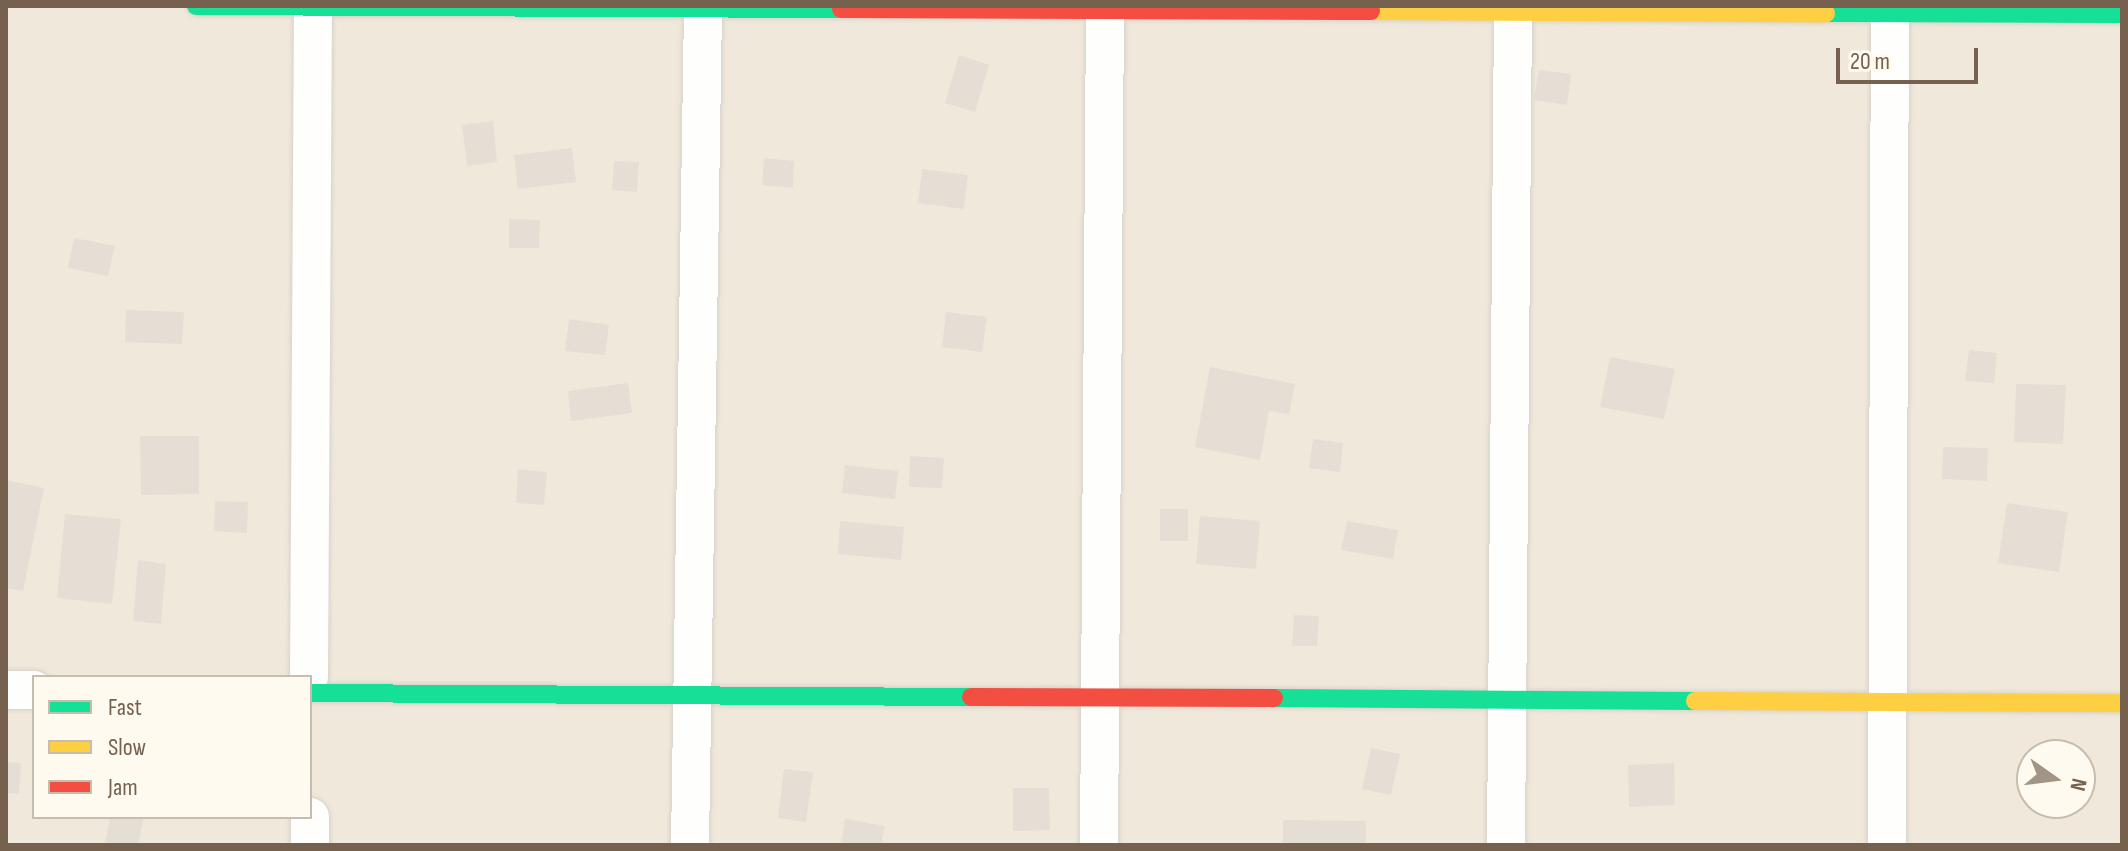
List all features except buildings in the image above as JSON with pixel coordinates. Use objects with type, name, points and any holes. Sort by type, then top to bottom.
[{"type":"street","points":[[196,6],[1890,10],[2122,14]]},
{"type":"street","points":[[309,675],[313,6]]},
{"type":"street","points":[[690,845],[703,7]]},
{"type":"street","points":[[1099,845],[1105,8]]},
{"type":"street","points":[[1506,845],[1513,9]]},
{"type":"street","points":[[1887,845],[1890,702],[1890,10]]},
{"type":"street","points":[[6,690],[32,690]]},
{"type":"street","points":[[312,693],[2122,703]]},
{"type":"street","points":[[310,819],[310,845]]},
{"type":"shaded area","points":[[6,6],[2122,6],[2122,845],[6,845]]},
{"type":"traffic: fast","points":[[196,6],[841,9]]},
{"type":"traffic: fast","points":[[1826,13],[2122,14]]},
{"type":"traffic: fast","points":[[312,693],[971,697]]},
{"type":"traffic: fast","points":[[1274,698],[1695,701]]},
{"type":"traffic: slow","points":[[1371,11],[1826,13]]},
{"type":"traffic: slow","points":[[1695,701],[2122,703]]},
{"type":"traffic: jam","points":[[841,9],[1371,11]]},
{"type":"traffic: jam","points":[[971,697],[1274,698]]}]
